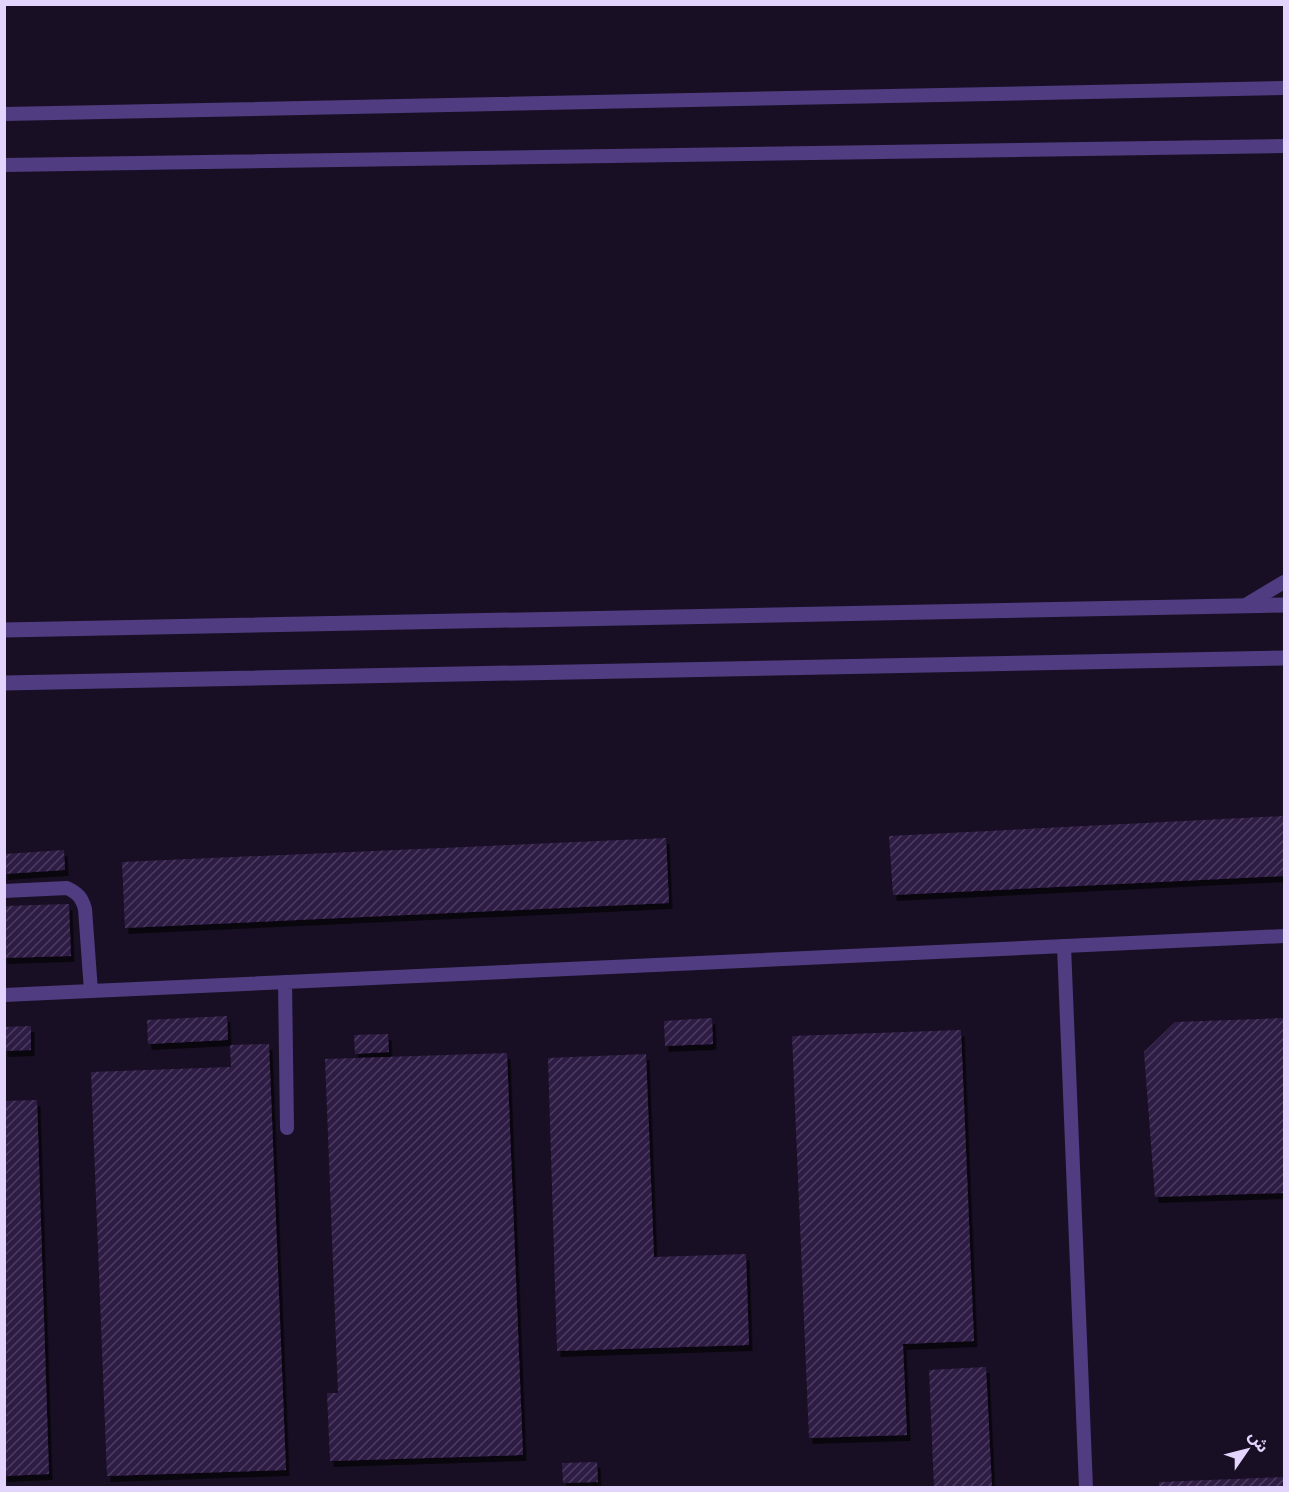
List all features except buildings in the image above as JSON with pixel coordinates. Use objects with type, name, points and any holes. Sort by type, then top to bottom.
[{"type":"street","points":[[4,630],[1284,605]]},
{"type":"street","points":[[4,683],[1284,658]]},
{"type":"lane","points":[[4,114],[1284,88]]},
{"type":"lane","points":[[4,165],[1284,146]]},
{"type":"lane","points":[[1244,606],[1284,582]]},
{"type":"lane","points":[[4,891],[67,888],[76,892],[85,909],[91,991]]},
{"type":"lane","points":[[4,995],[1284,936]]},
{"type":"lane","points":[[1064,946],[1086,1488]]},
{"type":"lane","points":[[285,982],[287,1128]]}]
